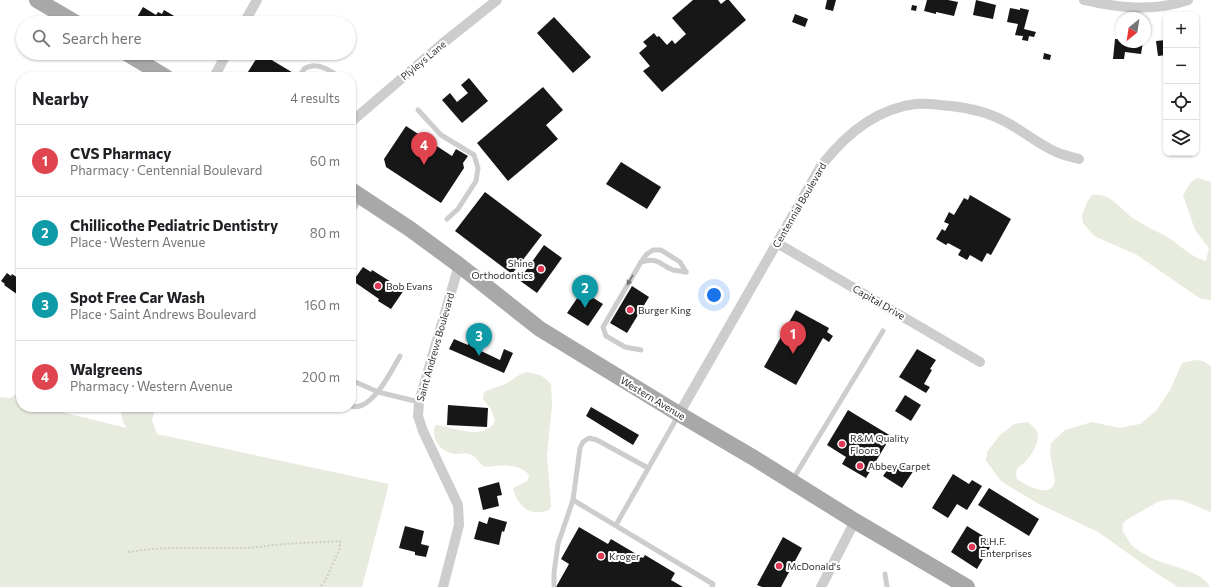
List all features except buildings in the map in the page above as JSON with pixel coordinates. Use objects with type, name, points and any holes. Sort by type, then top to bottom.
[{"type":"main road","points":[[46,2],[66,16]]},
{"type":"main road","points":[[138,60],[158,72]]},
{"type":"main road","name":"Western Avenue","points":[[356,193],[410,229],[459,265],[540,329],[855,521],[967,587]]},
{"type":"street","points":[[248,16],[257,0]]},
{"type":"street","name":"Plyleys Lane","points":[[356,118],[443,43],[497,0]]},
{"type":"street","points":[[1084,0],[1105,5],[1145,8],[1173,5],[1188,0]]},
{"type":"street","points":[[217,72],[223,60]]},
{"type":"street","name":"Centennial Boulevard","points":[[678,414],[821,166],[834,148],[874,116],[901,107],[916,104],[961,107],[986,114],[1006,122],[1032,139],[1056,152],[1079,159]]},
{"type":"street","name":"Capital Drive","points":[[777,243],[980,362]]},
{"type":"street","name":"Saint Andrews Boulevard","points":[[443,587],[459,524],[458,505],[423,431],[418,416],[419,402],[459,265]]},
{"type":"street","points":[[820,587],[855,521]]},
{"type":"lane","points":[[302,72],[306,67],[316,65],[332,72]]},
{"type":"lane","points":[[418,110],[441,135],[474,155],[478,168],[476,181],[458,210],[447,219]]},
{"type":"lane","points":[[641,262],[656,260],[674,270],[686,272],[680,262],[661,250],[653,250],[647,254],[641,262],[603,327],[606,336],[625,347],[641,350]]},
{"type":"lane","points":[[792,482],[884,330]]},
{"type":"lane","points":[[356,407],[362,406],[378,392],[400,356]]},
{"type":"lane","points":[[356,382],[378,392],[419,402]]},
{"type":"lane","points":[[616,525],[678,414]]},
{"type":"lane","points":[[554,587],[554,573],[558,544],[573,500],[580,448],[583,442],[589,438],[597,440],[648,468]]},
{"type":"lane","points":[[573,500],[712,584],[712,587]]},
{"type":"lane","points":[[885,574],[887,587]]},
{"type":"path","points":[[128,552],[173,548],[248,548],[283,544],[340,541],[340,548],[325,581],[320,587]]},
{"type":"shaded area","points":[[1198,178],[1211,182],[1211,300],[1201,299],[1137,255],[1094,236],[1083,223],[1082,216],[1087,202],[1092,195],[1105,196],[1111,199],[1136,220],[1169,238],[1196,257],[1206,261],[1209,248],[1195,230],[1183,195],[1191,182]]},
{"type":"shaded area","points":[[1195,360],[1203,361],[1211,366],[1211,512],[1180,500],[1166,500],[1158,502],[1126,520],[1122,528],[1123,532],[1135,548],[1156,560],[1194,573],[1201,577],[1210,587],[1178,587],[1098,532],[1037,503],[1001,481],[986,461],[987,452],[999,436],[1014,424],[1028,422],[1037,431],[1038,438],[1031,455],[1017,470],[1017,479],[1026,485],[1038,489],[1049,490],[1053,487],[1055,481],[1050,453],[1051,443],[1065,430],[1092,422],[1119,428],[1140,424],[1156,411],[1170,390],[1182,363]]},
{"type":"shaded area","points":[[527,372],[540,375],[551,384],[552,405],[547,455],[551,506],[549,510],[542,512],[530,511],[526,509],[518,501],[515,495],[513,489],[528,480],[529,475],[522,469],[509,466],[486,467],[472,455],[467,453],[456,454],[444,450],[437,444],[434,435],[435,425],[469,432],[477,432],[491,427],[495,421],[491,409],[483,399],[484,392]]},
{"type":"shaded area","points":[[16,394],[16,412],[61,412],[127,428],[123,422],[121,412],[154,412],[152,420],[157,434],[389,484],[362,587],[0,587],[0,397],[10,398]]},
{"type":"place","name":"Walgreens","points":[[424,165]]},
{"type":"place","name":"Shine Orthodontics","points":[[541,269]]},
{"type":"place","name":"Bob Evans","points":[[378,286]]},
{"type":"place","name":"Chillicothe Pediatric Dentistry","points":[[585,308]]},
{"type":"place","name":"Burger King","points":[[630,310]]},
{"type":"place","name":"CVS Pharmacy","points":[[793,354]]},
{"type":"place","name":"Spot Free Car Wash","points":[[479,356]]},
{"type":"place","name":"R&M Quality Floors","points":[[842,444]]},
{"type":"place","name":"Abbey Carpet","points":[[860,466]]},
{"type":"place","name":"R.H.F. Enterprises","points":[[972,547]]},
{"type":"place","name":"Kroger","points":[[601,556]]},
{"type":"place","name":"McDonald's","points":[[779,566]]}]
